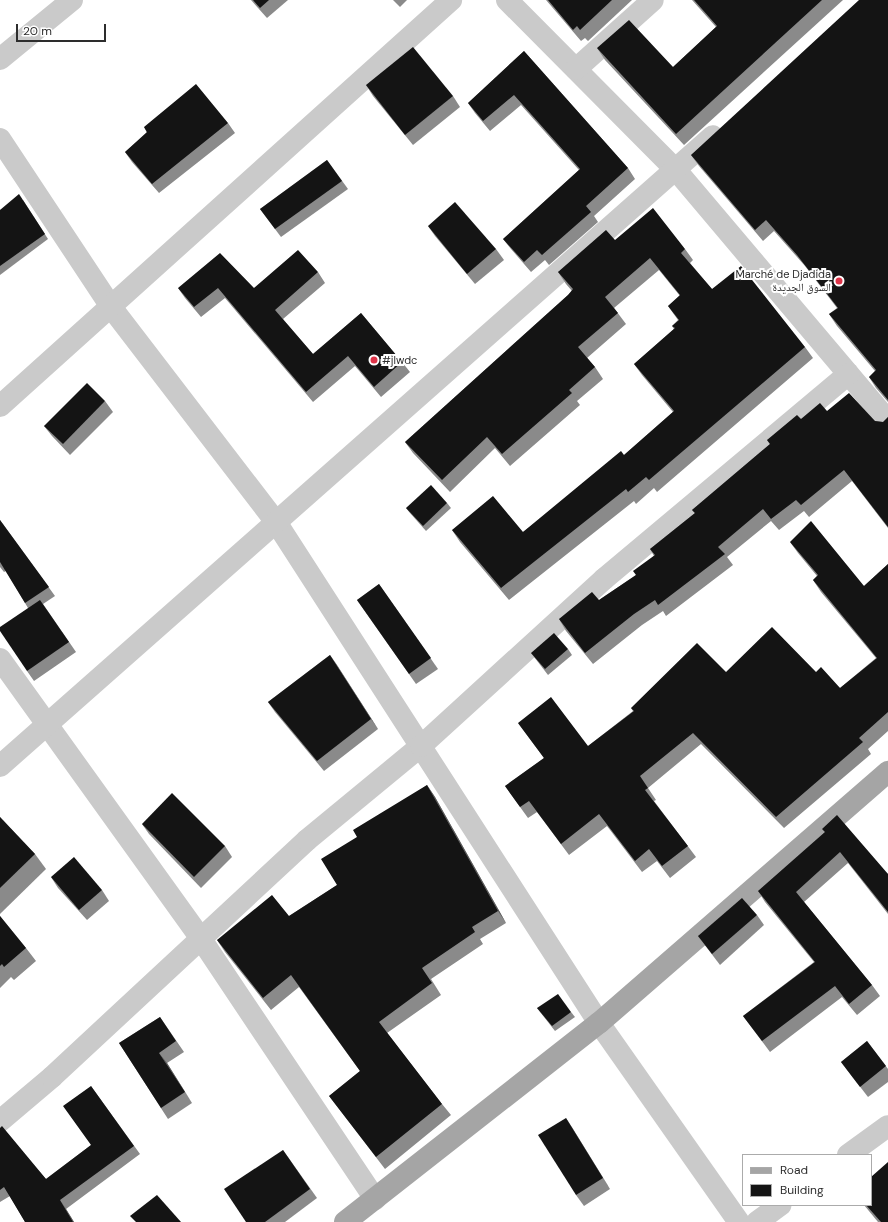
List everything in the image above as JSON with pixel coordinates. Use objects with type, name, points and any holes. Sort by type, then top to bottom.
[{"type":"main road","points":[[345,1222],[599,1023],[888,772]]},
{"type":"street","points":[[0,59],[72,0]]},
{"type":"street","points":[[0,406],[451,0]]},
{"type":"street","points":[[507,0],[676,170],[888,421]]},
{"type":"street","points":[[576,69],[653,0]]},
{"type":"street","points":[[0,766],[676,170],[728,122]]},
{"type":"street","points":[[0,139],[111,307],[276,522],[599,1023],[739,1222]]},
{"type":"street","points":[[0,1121],[201,939],[307,840],[421,746],[604,579],[848,374]]},
{"type":"street","points":[[0,659],[45,726],[201,939],[374,1199]]},
{"type":"street","points":[[849,1154],[888,1126]]},
{"type":"street","points":[[757,1222],[779,1206]]},
{"type":"building","points":[[253,0],[269,0],[260,8]]},
{"type":"building","points":[[548,0],[612,0],[580,30],[577,26],[573,30]]},
{"type":"building","points":[[694,0],[822,0],[676,134],[597,48],[629,20],[673,67],[717,26]]},
{"type":"building","name":"Marché de Djadida السوق الجديدة","points":[[859,0],[888,0],[888,400],[869,377],[876,370],[829,314],[838,308],[797,255],[766,220],[755,230],[691,155]]},
{"type":"building","points":[[413,47],[453,96],[405,135],[366,85]]},
{"type":"building","points":[[524,51],[628,168],[586,206],[591,212],[542,255],[537,250],[524,262],[503,239],[580,169],[514,95],[483,121],[468,103]]},
{"type":"building","points":[[196,84],[228,123],[152,184],[125,152],[147,132],[144,127]]},
{"type":"building","points":[[327,160],[342,181],[275,229],[260,209]]},
{"type":"building","points":[[19,194],[45,234],[0,266],[0,210]]},
{"type":"building","points":[[455,202],[496,249],[467,274],[428,226]]},
{"type":"building","points":[[653,208],[685,249],[681,253],[712,289],[741,266],[805,347],[649,480],[646,477],[628,492],[626,489],[501,588],[452,530],[493,496],[523,532],[621,451],[624,455],[674,411],[634,364],[675,328],[672,326],[679,320],[668,306],[680,295],[650,258],[605,297],[618,313],[578,347],[595,367],[569,390],[572,393],[502,454],[487,437],[442,480],[405,442],[568,295],[573,289],[558,272],[606,230],[615,240]]},
{"type":"building","points":[[298,250],[318,272],[275,310],[313,354],[361,313],[402,362],[374,387],[348,356],[306,392],[218,288],[194,307],[178,288],[220,253],[254,288]]},
{"type":"building","points":[[87,383],[105,401],[63,444],[44,426]]},
{"type":"building","points":[[849,393],[875,421],[883,422],[888,417],[888,527],[844,470],[801,505],[796,500],[771,519],[763,509],[718,547],[725,554],[658,605],[655,600],[634,614],[585,653],[559,619],[592,592],[599,600],[636,575],[633,571],[655,555],[650,549],[695,513],[692,510],[770,444],[767,440],[797,415],[801,419],[820,403],[827,411]]},
{"type":"building","points":[[431,485],[447,503],[423,526],[406,508]]},
{"type":"building","points":[[0,520],[49,587],[25,603],[0,562]]},
{"type":"building","points":[[811,521],[864,586],[888,564],[888,712],[859,738],[863,742],[776,817],[693,733],[640,776],[648,788],[645,790],[688,846],[662,866],[649,849],[635,861],[599,814],[561,844],[529,801],[520,807],[505,786],[544,758],[518,723],[551,697],[588,746],[634,711],[631,708],[697,643],[726,672],[772,627],[816,672],[821,667],[840,688],[877,658],[813,580],[818,575],[790,542]]},
{"type":"building","points":[[379,584],[431,658],[409,674],[357,600]]},
{"type":"building","points":[[40,600],[69,642],[27,671],[0,631],[0,627]]},
{"type":"building","points":[[554,633],[568,649],[545,669],[531,653]]},
{"type":"building","points":[[330,655],[371,719],[317,761],[268,702]]},
{"type":"building","points":[[427,785],[498,911],[472,927],[475,932],[422,968],[432,983],[379,1022],[442,1104],[376,1157],[329,1096],[360,1071],[291,975],[263,998],[217,940],[272,895],[289,916],[337,885],[321,859],[357,837],[353,830]]},
{"type":"building","points":[[172,793],[225,846],[194,877],[142,824]]},
{"type":"building","points":[[837,815],[888,874],[888,912],[840,852],[796,892],[872,985],[849,1004],[835,986],[762,1041],[743,1016],[815,962],[758,891],[825,832],[822,829]]},
{"type":"building","points":[[0,817],[35,854],[0,888]]},
{"type":"building","points":[[74,857],[102,890],[79,910],[51,877]]},
{"type":"building","points":[[742,898],[757,915],[712,954],[698,936]]},
{"type":"building","points":[[0,916],[26,948],[4,967],[2,964],[0,966]]},
{"type":"building","points":[[558,994],[571,1012],[552,1026],[537,1008]]},
{"type":"building","points":[[160,1017],[176,1041],[159,1053],[185,1092],[161,1108],[119,1043]]},
{"type":"building","points":[[867,1041],[886,1066],[860,1087],[841,1062]]},
{"type":"building","points":[[91,1086],[134,1146],[60,1200],[73,1222],[25,1222],[4,1187],[0,1190],[0,1128],[2,1126],[46,1179],[91,1145],[63,1106]]},
{"type":"building","points":[[566,1118],[603,1178],[576,1195],[538,1135]]},
{"type":"building","points":[[283,1150],[310,1189],[265,1222],[246,1222],[224,1189]]},
{"type":"building","points":[[888,1162],[888,1222],[881,1222],[867,1206],[872,1206],[872,1176]]},
{"type":"building","points":[[157,1195],[181,1222],[136,1222],[130,1216]]},
{"type":"place","name":"Marché de Djadida السوق الجديدة","points":[[839,281]]},
{"type":"place","name":"#jlwdc","points":[[374,360]]}]
